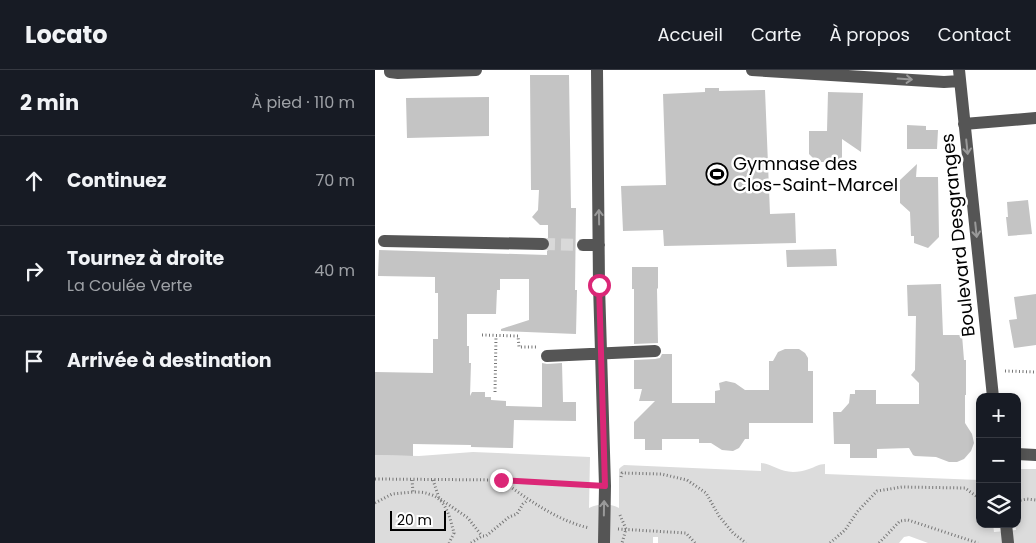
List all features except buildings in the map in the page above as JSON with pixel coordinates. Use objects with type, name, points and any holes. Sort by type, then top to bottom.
[{"type":"street","points":[[390,70],[390,72],[398,73],[476,70]]},
{"type":"street","points":[[597,70],[605,486],[604,543]]},
{"type":"street","points":[[752,70],[934,81],[959,76]]},
{"type":"street","name":"Boulevard Desgranges","points":[[959,76],[993,393]]},
{"type":"street","points":[[964,124],[1036,118]]},
{"type":"street","points":[[384,241],[543,244]]},
{"type":"street","points":[[583,245],[599,244]]},
{"type":"street","points":[[547,356],[655,351]]},
{"type":"street","points":[[1021,454],[1036,454]]},
{"type":"street","points":[[1006,528],[1008,543]]},
{"type":"path","points":[[482,335],[518,336],[519,348]]},
{"type":"path","points":[[495,392],[496,336]]},
{"type":"path","points":[[1005,371],[1036,372]]},
{"type":"path","points":[[375,479],[501,480],[605,486],[617,484],[622,474],[661,474],[687,480],[706,494],[719,516],[733,533],[746,543]]},
{"type":"path","points":[[412,480],[413,492]]},
{"type":"path","points":[[433,480],[454,532],[449,543]]},
{"type":"path","points":[[501,480],[528,500],[550,513],[574,524],[604,530]]},
{"type":"path","points":[[830,543],[845,530],[858,511],[877,491],[901,487],[965,488],[976,496]]},
{"type":"path","points":[[375,503],[393,494],[413,492],[429,494],[439,498],[469,518],[482,536]]},
{"type":"path","points":[[1021,500],[1027,498],[1036,500]]},
{"type":"path","points":[[471,543],[482,536],[486,536],[509,517],[517,514],[528,500]]},
{"type":"path","points":[[879,543],[900,521],[908,520],[978,543]]},
{"type":"path","points":[[625,529],[686,532],[695,543]]},
{"type":"shaded area","points":[[473,452],[590,457],[589,508],[604,504],[619,508],[619,469],[624,465],[761,471],[761,463],[793,472],[825,464],[825,474],[976,480],[976,528],[994,528],[994,532],[1021,528],[1021,469],[1036,469],[1036,543],[928,543],[909,536],[904,537],[899,543],[658,543],[658,537],[653,537],[653,543],[375,543],[375,455],[419,456]]},
{"type":"tunnel","points":[[543,244],[583,245]]},
{"type":"place","name":"Gymnase des Clos-Saint-Marcel","points":[[717,174]]},
{"type":"route","points":[[501,480],[605,486],[599,285]]}]
